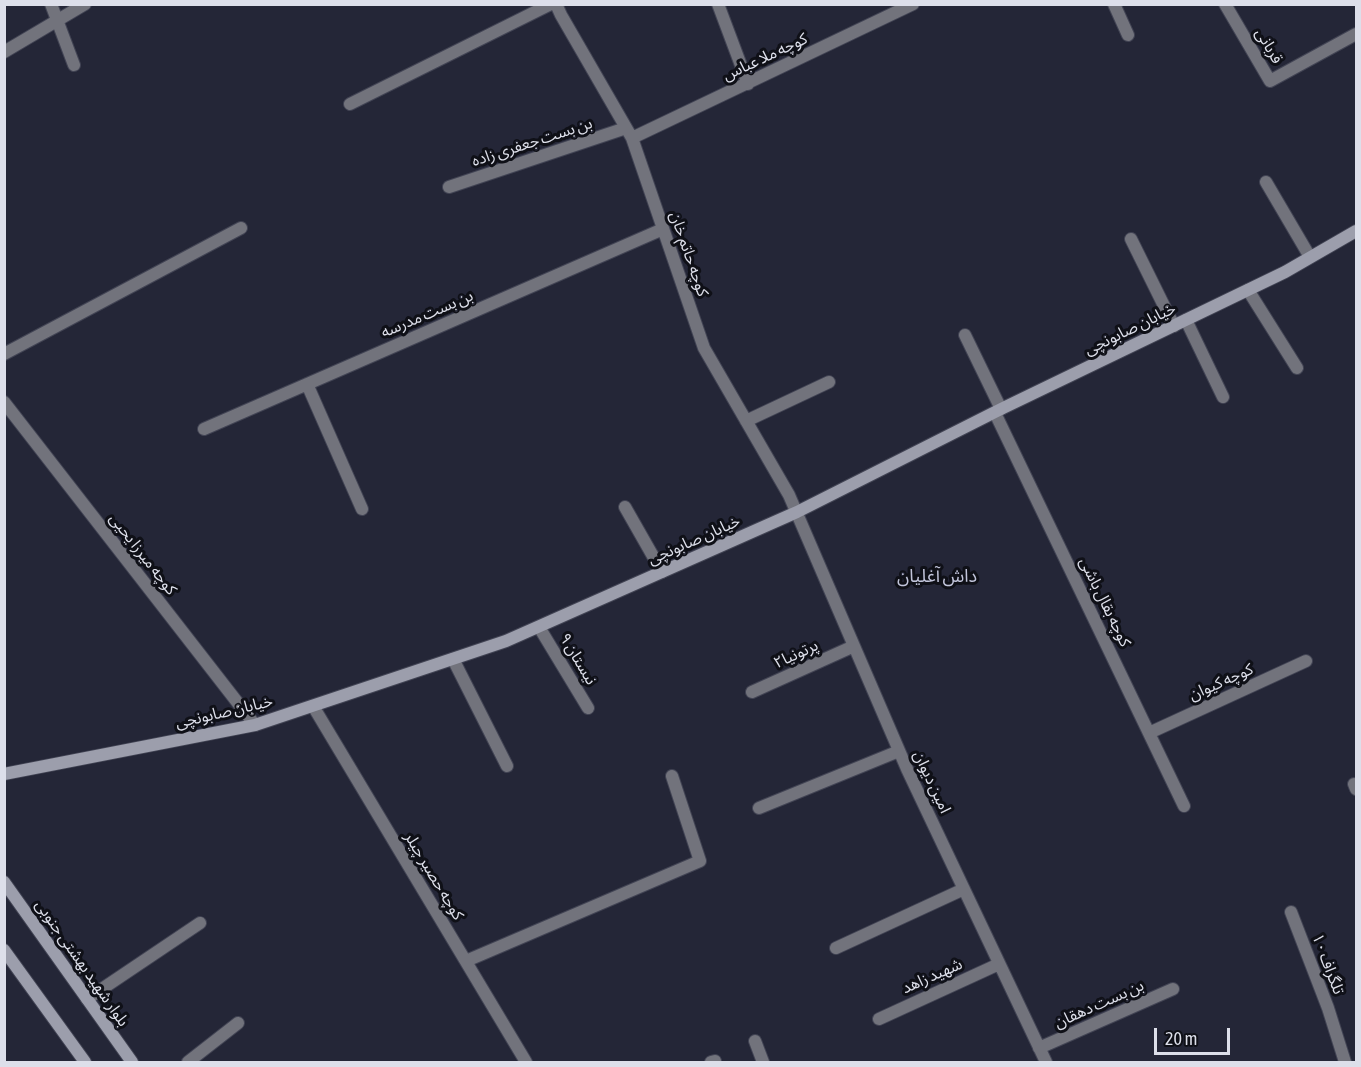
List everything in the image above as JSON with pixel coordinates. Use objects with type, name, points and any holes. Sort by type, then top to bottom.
[{"type":"street","points":[[51,4],[74,65]]},
{"type":"street","points":[[4,52],[84,4]]},
{"type":"street","points":[[350,104],[551,4]]},
{"type":"street","name":"کوچه حاتم خان","points":[[556,4],[629,133],[704,348],[797,512]]},
{"type":"street","points":[[718,4],[748,84]]},
{"type":"street","name":"کوچه ملا عباس","points":[[629,133],[748,84],[913,4]]},
{"type":"street","points":[[1114,4],[1128,35]]},
{"type":"street","name":"قربانی","points":[[1225,4],[1270,81],[1356,34]]},
{"type":"street","name":"بن بست جعفری زاده","points":[[449,186],[629,133]]},
{"type":"street","points":[[1266,182],[1310,257]]},
{"type":"street","points":[[4,354],[241,228]]},
{"type":"street","name":"بن بست مدرسه","points":[[204,429],[663,229]]},
{"type":"street","name":"خیابان صابونچی","points":[[4,774],[255,725],[506,641],[797,512],[998,411],[1285,272],[1356,231]]},
{"type":"street","points":[[1131,238],[1174,326]]},
{"type":"street","points":[[1248,290],[1297,368]]},
{"type":"street","points":[[1186,320],[1223,396]]},
{"type":"street","name":"کوچه بقال باشی","points":[[965,335],[998,411],[1184,806]]},
{"type":"street","points":[[746,421],[829,382]]},
{"type":"street","points":[[307,384],[362,509]]},
{"type":"street","name":"کوچه میرزا یحیی","points":[[4,402],[255,725]]},
{"type":"street","points":[[625,507],[662,572]]},
{"type":"street","name":"امین دیوان","points":[[797,512],[899,751],[1046,1062]]},
{"type":"street","name":"نیستان ۹","points":[[539,627],[588,708]]},
{"type":"street","name":"پرتونیا۲","points":[[752,692],[854,646]]},
{"type":"street","points":[[453,659],[507,766]]},
{"type":"street","name":"کوچه کیوان","points":[[1149,733],[1306,661]]},
{"type":"street","name":"کوچه حصیر چیلر","points":[[313,706],[526,1062]]},
{"type":"street","points":[[759,808],[899,751]]},
{"type":"street","points":[[466,961],[700,861],[672,776]]},
{"type":"street","name":"بلوار شهید بهشتی جنوبی","points":[[4,882],[132,1062]]},
{"type":"street","points":[[836,948],[964,889]]},
{"type":"street","name":"تلگراف ۱۰","points":[[1291,912],[1328,1008],[1345,1062]]},
{"type":"street","points":[[87,999],[200,923]]},
{"type":"street","points":[[4,950],[86,1062]]},
{"type":"street","name":"شهید زاهد","points":[[879,1019],[999,964]]},
{"type":"street","name":"بن بست دهقان","points":[[1039,1048],[1173,989]]},
{"type":"street","points":[[188,1062],[238,1023]]},
{"type":"street","points":[[755,1041],[763,1062]]},
{"type":"district","name":"داش آغلیان","points":[[937,576]]}]
